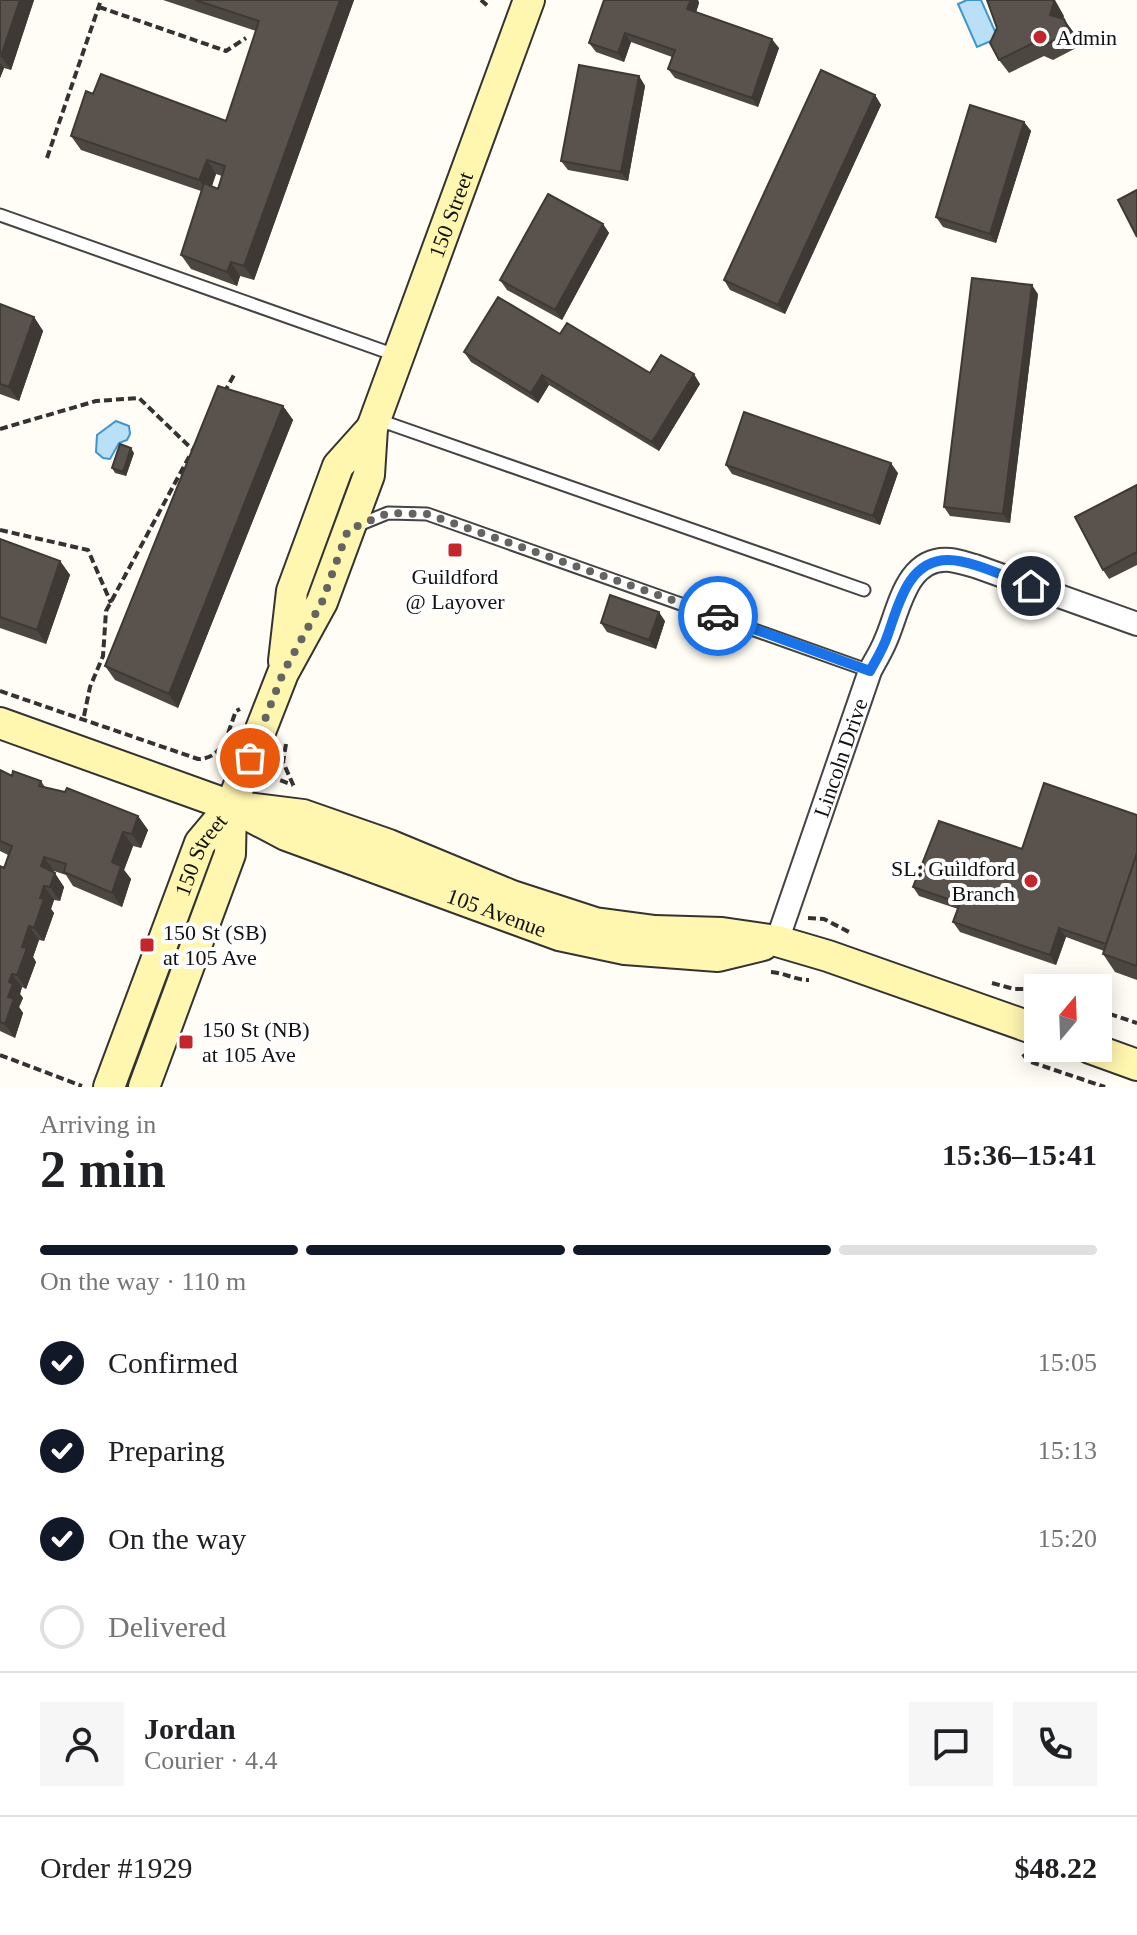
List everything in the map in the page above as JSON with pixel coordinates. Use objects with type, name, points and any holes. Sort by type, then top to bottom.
[{"type":"main road","name":"150 Street","points":[[109,1087],[200,843],[231,806],[283,673],[322,602],[369,475],[374,423],[529,0]]},
{"type":"main road","name":"150 Street","points":[[283,673],[292,591],[338,466],[374,423]]},
{"type":"main road","name":"105 Avenue","points":[[0,723],[231,806],[303,815],[389,845],[512,896],[595,923],[655,931],[722,933],[777,941],[1024,1025]]},
{"type":"main road","name":"150 Street","points":[[144,1087],[230,854],[231,806]]},
{"type":"main road","points":[[1112,1056],[1137,1065]]},
{"type":"street","name":"Lincoln Drive","points":[[777,941],[870,671],[886,641],[903,592],[914,575],[929,564],[948,560],[975,566],[1137,624]]},
{"type":"lane","points":[[0,215],[399,356]]},
{"type":"lane","points":[[374,423],[864,590]]},
{"type":"lane","points":[[348,530],[388,513],[427,514],[870,671]]},
{"type":"path","points":[[47,158],[101,0]]},
{"type":"path","points":[[481,0],[490,8]]},
{"type":"path","points":[[99,7],[226,51],[246,38]]},
{"type":"path","points":[[220,400],[234,375]]},
{"type":"path","points":[[0,429],[96,401],[139,398],[193,450]]},
{"type":"path","points":[[84,716],[90,687],[103,656],[106,611],[200,437]]},
{"type":"path","points":[[0,530],[88,550],[111,603]]},
{"type":"path","points":[[0,691],[179,754],[198,759],[216,755]]},
{"type":"path","points":[[272,777],[293,785]]},
{"type":"path","points":[[817,920],[824,919],[859,936]]},
{"type":"path","points":[[989,982],[1024,989]]},
{"type":"path","points":[[1112,1015],[1137,1023]]},
{"type":"path","points":[[0,1055],[84,1086]]},
{"type":"water","points":[[981,0],[998,38],[977,47],[958,4]]},
{"type":"water","points":[[116,421],[129,426],[130,434],[127,440],[119,443],[110,459],[103,458],[96,452],[97,435]]},
{"type":"building","points":[[0,0],[20,0],[1,56],[0,56]]},
{"type":"building","points":[[195,0],[340,0],[244,266],[231,262],[227,272],[181,255],[204,183],[218,189],[225,166],[207,160],[199,180],[71,136],[86,91],[93,94],[101,74],[226,121],[259,21]]},
{"type":"building","points":[[604,0],[691,0],[687,9],[772,39],[752,98],[668,69],[675,50],[625,33],[618,53],[589,43]]},
{"type":"building","name":"Admin","points":[[987,0],[1053,0],[1050,15],[1064,19],[1070,33],[1043,46],[1035,42],[999,60],[990,43],[997,28]]},
{"type":"building","points":[[579,65],[639,76],[621,172],[561,161]]},
{"type":"building","points":[[821,70],[875,95],[778,305],[724,280]]},
{"type":"building","points":[[970,105],[1024,122],[990,234],[936,217]]},
{"type":"building","points":[[1137,190],[1137,237],[1118,200]]},
{"type":"building","points":[[548,194],[603,224],[555,310],[500,280]]},
{"type":"building","points":[[972,278],[1032,285],[1003,514],[944,507]]},
{"type":"building","points":[[498,297],[560,334],[567,323],[650,373],[661,355],[694,374],[652,442],[542,375],[531,393],[464,352]]},
{"type":"building","points":[[0,304],[34,317],[9,387],[0,384]]},
{"type":"building","points":[[218,386],[283,406],[169,694],[105,666]]},
{"type":"building","points":[[744,412],[891,463],[873,516],[726,465]]},
{"type":"building","points":[[120,444],[131,448],[123,472],[112,468]]},
{"type":"building","points":[[1137,485],[1137,552],[1103,570],[1075,517]]},
{"type":"building","points":[[0,539],[60,561],[37,630],[0,617]]},
{"type":"building","points":[[610,595],[659,612],[649,640],[601,623]]},
{"type":"building","points":[[0,770],[12,776],[13,771],[41,781],[39,786],[65,792],[67,788],[138,816],[132,834],[123,832],[112,862],[121,866],[112,893],[64,872],[66,864],[44,857],[41,866],[55,873],[50,887],[44,886],[40,898],[44,899],[34,928],[29,926],[22,947],[27,948],[17,975],[12,974],[9,982],[13,984],[8,997],[14,999],[5,1024],[0,1022],[0,866],[4,868],[12,846],[0,841]]},
{"type":"building","name":"SL: Guildford Branch","points":[[1044,783],[1137,815],[1137,853],[1106,944],[1059,928],[1050,955],[953,922],[960,903],[913,887],[939,821],[1022,849]]},
{"type":"building","points":[[1137,853],[1137,966],[1103,954]]},
{"type":"way so far","points":[[250,758],[283,673],[322,602],[348,530],[388,513],[427,514],[718,616]]},
{"type":"place","name":"Admin","points":[[1040,37]]},
{"type":"place","name":"Guildford @ Layover","points":[[455,550]]},
{"type":"place","name":"SL: Guildford Branch","points":[[1031,881]]},
{"type":"place","name":"150 St (SB) at 105 Ave","points":[[147,945]]},
{"type":"place","name":"150 St (NB) at 105 Ave","points":[[186,1042]]},
{"type":"route","points":[[718,616],[870,671],[886,641],[903,592],[914,575],[929,564],[948,560],[1031,586]]}]
